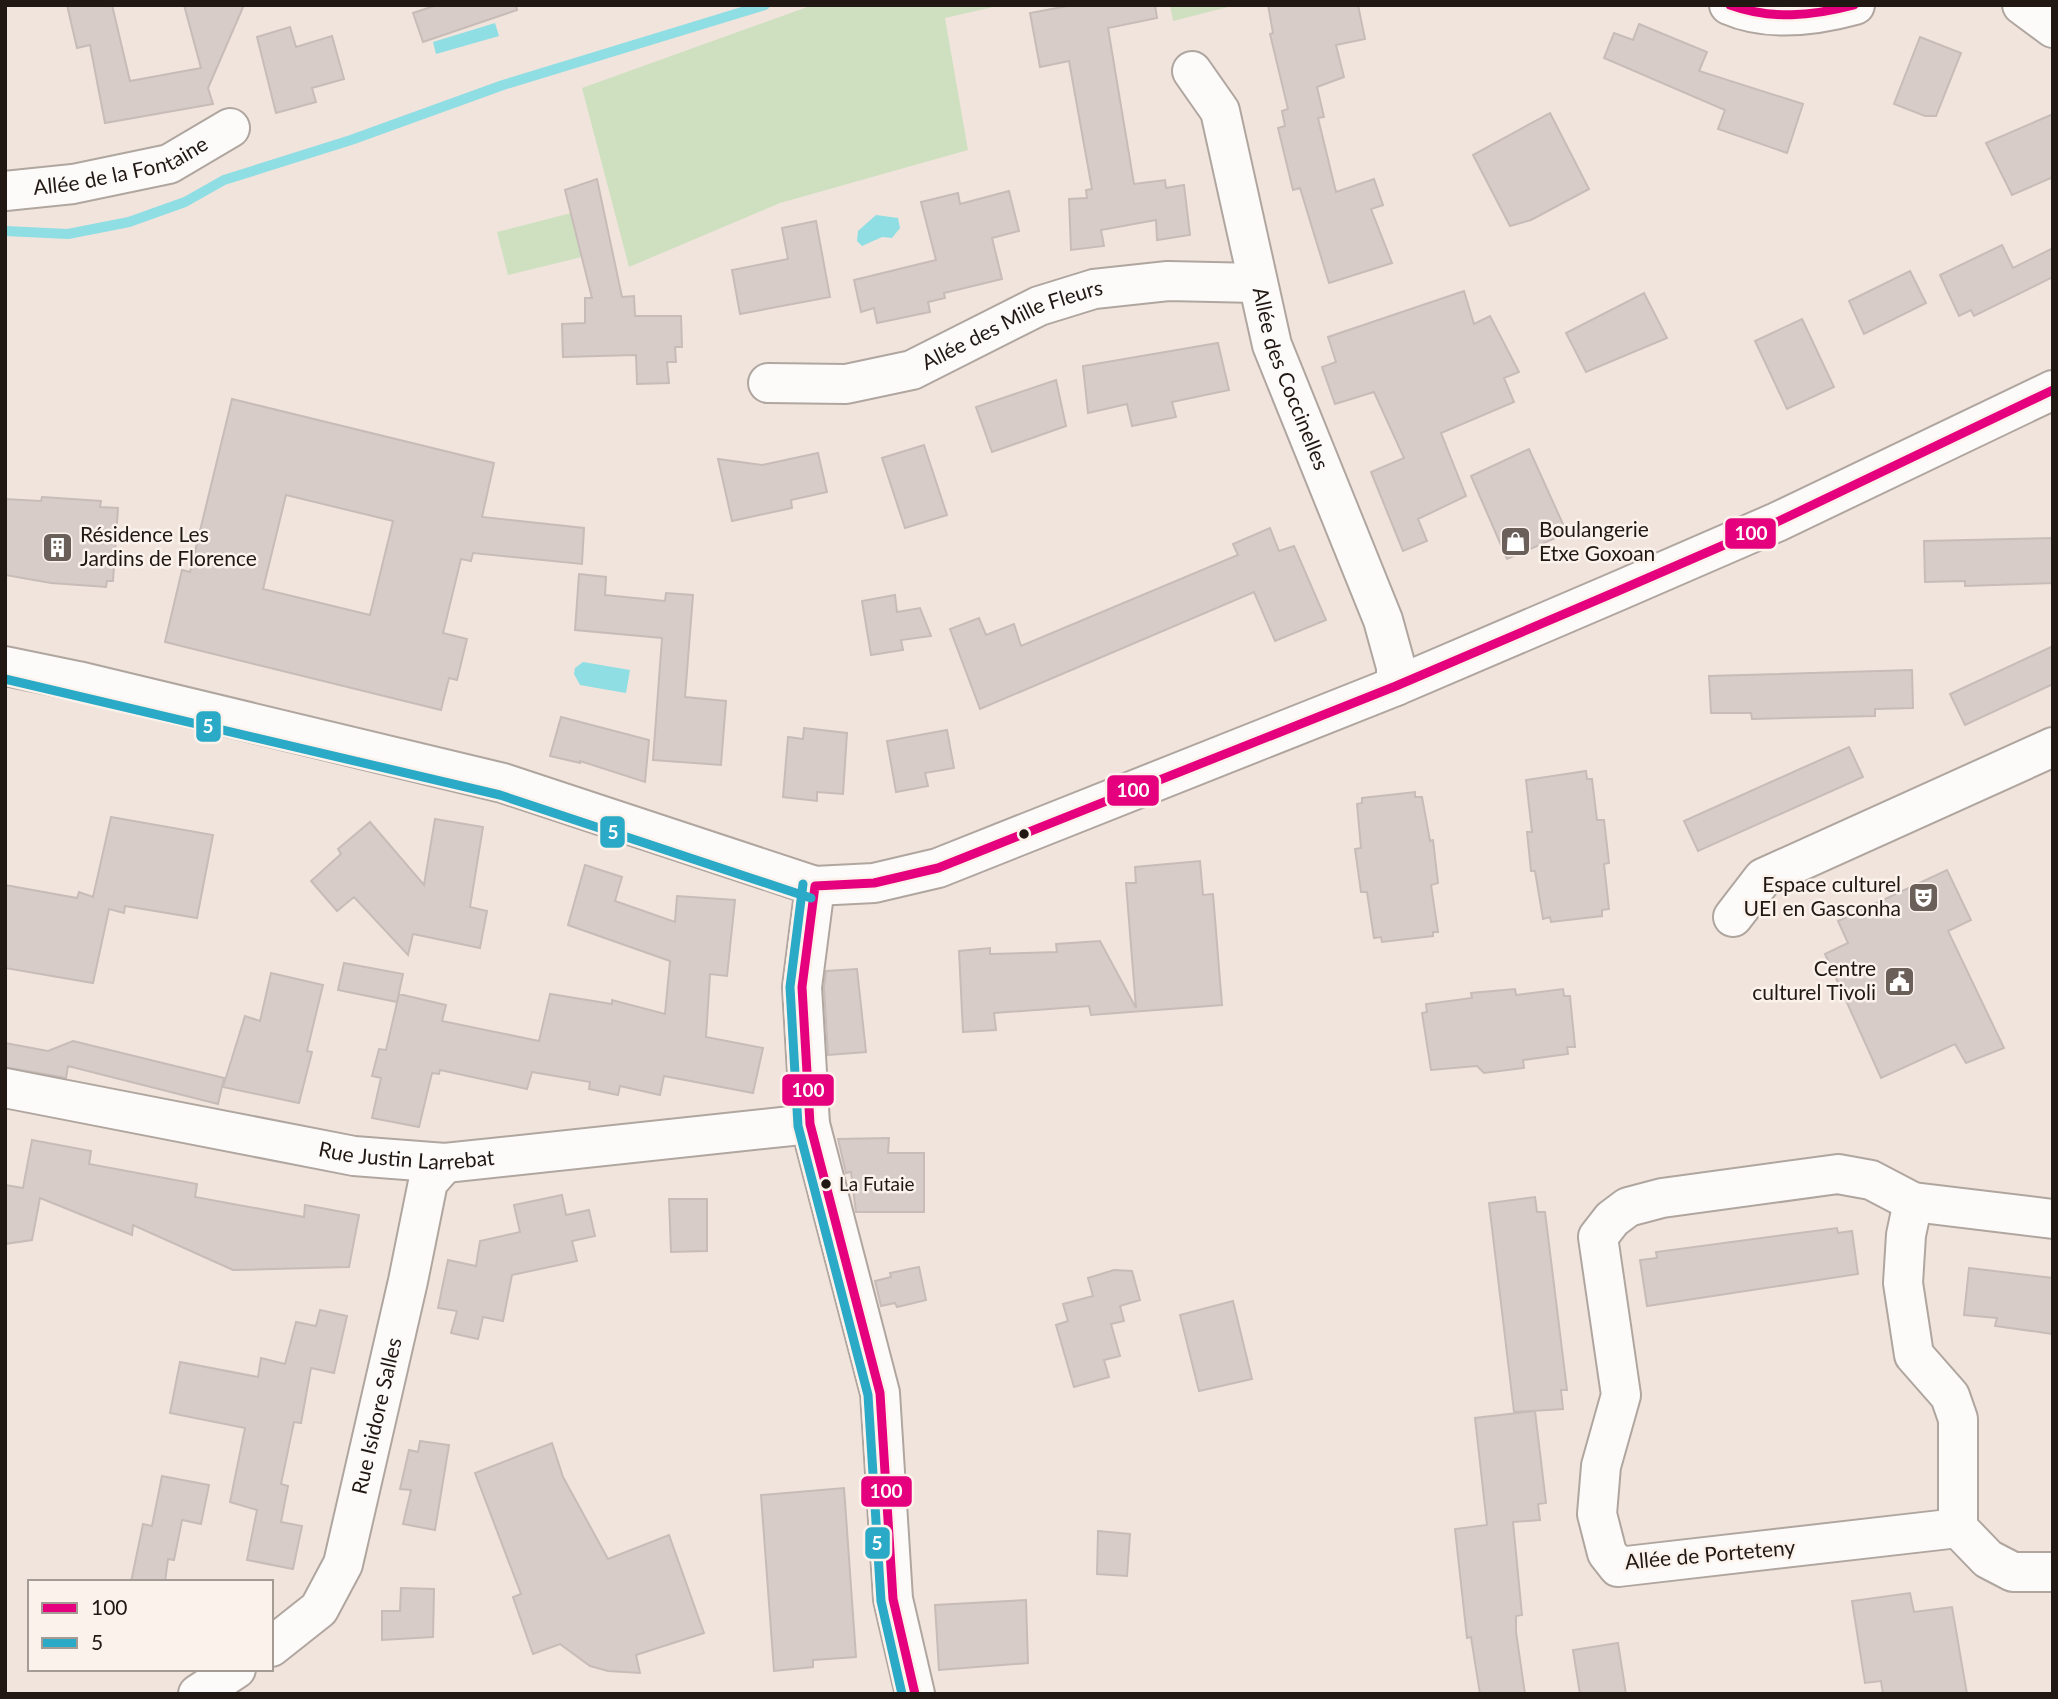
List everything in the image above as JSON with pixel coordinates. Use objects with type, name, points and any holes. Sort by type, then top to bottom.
[{"type":"street","points":[[1729,5],[1740,10],[1786,17],[1855,5]]},
{"type":"street","points":[[2022,5],[2053,28]]},
{"type":"street","name":"Allée des Coccinelles","points":[[1192,71],[1220,111],[1272,345],[1383,620],[1396,667],[1396,685]]},
{"type":"street","name":"Allée de la Fontaine","points":[[5,191],[73,184],[169,164],[230,128]]},
{"type":"street","name":"Allée des Mille Fleurs","points":[[768,383],[846,384],[912,370],[1040,306],[1094,289],[1168,281],[1257,283]]},
{"type":"street","points":[[5,666],[503,783],[815,886],[874,883],[937,867],[1396,685],[1777,522],[2053,390]]},
{"type":"street","points":[[1733,917],[1763,878],[2053,747]]},
{"type":"street","points":[[815,886],[802,987],[810,1124],[880,1393],[893,1599],[915,1694]]},
{"type":"street","name":"Rue Justin Larrebat","points":[[5,1088],[354,1156],[445,1163],[810,1124]]},
{"type":"street","name":"Rue Isidore Salles","points":[[273,1645],[320,1609],[343,1564],[408,1282],[428,1182],[445,1163]]},
{"type":"street","name":"Allée de Porteteny","points":[[1958,1528],[1618,1567],[1607,1552],[1597,1514],[1601,1466],[1620,1395],[1598,1237],[1612,1219],[1628,1207],[1662,1198],[1838,1174],[1871,1180],[1913,1202],[2053,1219]]},
{"type":"street","points":[[1913,1202],[1906,1235],[1903,1283],[1914,1355],[1950,1396],[1958,1419],[1958,1528],[1988,1559],[2013,1573],[2053,1572]]},
{"type":"street","points":[[198,1694],[233,1671]]},
{"type":"green space","points":[[813,5],[1002,5],[945,18],[968,150],[780,203],[629,267],[582,88]]},
{"type":"green space","points":[[1170,5],[1236,5],[1173,21]]},
{"type":"green space","points":[[571,213],[582,257],[508,275],[497,232]]},
{"type":"water","points":[[495,23],[499,36],[436,54],[433,42]]},
{"type":"water","points":[[876,215],[898,218],[900,228],[892,238],[882,237],[862,246],[857,241],[858,231]]},
{"type":"water","points":[[583,662],[630,670],[626,693],[580,685],[574,674],[575,668]]},
{"type":"building","points":[[67,5],[112,5],[130,81],[201,68],[184,5],[244,5],[208,88],[213,104],[105,123],[90,45],[77,48]]},
{"type":"building","points":[[437,5],[516,5],[517,10],[423,42],[413,13]]},
{"type":"building","points":[[1073,5],[1155,5],[1157,18],[1108,28],[1134,184],[1165,180],[1166,188],[1184,185],[1190,235],[1157,240],[1156,220],[1101,230],[1104,246],[1071,250],[1069,199],[1087,198],[1086,190],[1092,189],[1069,61],[1040,67],[1030,13]]},
{"type":"building","points":[[1268,5],[1358,5],[1365,39],[1336,45],[1344,77],[1317,87],[1324,117],[1318,118],[1336,192],[1374,179],[1383,205],[1371,209],[1392,263],[1329,283],[1300,188],[1293,190],[1278,128],[1285,126],[1282,111],[1288,109],[1270,34],[1273,33]]},
{"type":"building","points":[[1639,24],[1707,52],[1699,71],[1803,104],[1787,153],[1718,129],[1725,110],[1604,58],[1614,33],[1633,40]]},
{"type":"building","points":[[290,27],[296,47],[332,36],[344,79],[312,88],[316,102],[276,113],[257,37]]},
{"type":"building","points":[[1920,37],[1961,53],[1936,116],[1925,116],[1894,104]]},
{"type":"building","points":[[1550,113],[1589,189],[1531,220],[1510,226],[1473,155]]},
{"type":"building","points":[[2053,114],[2053,177],[2012,195],[1986,143]]},
{"type":"building","points":[[597,179],[622,297],[634,296],[635,316],[681,316],[682,347],[675,347],[676,362],[667,362],[669,383],[637,384],[636,355],[563,357],[562,324],[585,323],[585,298],[592,298],[565,190]]},
{"type":"building","points":[[1009,191],[1019,231],[992,238],[1002,279],[944,293],[945,298],[928,302],[930,312],[877,323],[874,308],[861,312],[854,280],[936,260],[921,202],[958,193],[960,204]]},
{"type":"building","points":[[816,221],[830,297],[740,314],[732,270],[788,259],[782,228]]},
{"type":"building","points":[[2002,245],[2013,268],[2053,248],[2053,277],[1974,316],[1971,310],[1959,316],[1940,275]]},
{"type":"building","points":[[1910,271],[1926,303],[1864,334],[1849,301]]},
{"type":"building","points":[[1464,291],[1474,324],[1490,316],[1519,372],[1504,378],[1514,402],[1441,433],[1466,496],[1418,519],[1427,541],[1403,551],[1371,472],[1404,458],[1374,392],[1335,404],[1322,367],[1336,362],[1328,337]]},
{"type":"building","points":[[1644,293],[1667,338],[1586,372],[1566,333]]},
{"type":"building","points":[[1802,319],[1834,387],[1787,409],[1755,341]]},
{"type":"building","points":[[1218,343],[1229,390],[1172,402],[1176,417],[1132,426],[1127,404],[1088,413],[1083,366]]},
{"type":"building","points":[[1056,380],[1066,426],[992,452],[976,407]]},
{"type":"building","points":[[232,399],[494,463],[482,517],[584,528],[582,564],[473,553],[471,561],[461,559],[443,633],[467,639],[457,680],[449,678],[441,710],[165,642],[182,570],[190,572]],"holes":[[[286,495],[393,521],[370,615],[263,589]]]},
{"type":"building","points":[[924,445],[947,515],[905,528],[882,458]]},
{"type":"building","points":[[1529,449],[1567,533],[1507,559],[1471,476]]},
{"type":"building","points":[[818,453],[827,492],[791,500],[792,508],[732,521],[718,459],[762,465]]},
{"type":"building","name":"Résidence Les Jardins de Florence","points":[[42,497],[101,501],[100,507],[118,508],[113,581],[107,581],[106,587],[51,583],[5,575],[5,499],[41,501]]},
{"type":"building","points":[[1270,528],[1279,551],[1294,546],[1326,620],[1275,641],[1254,592],[980,709],[950,629],[979,618],[986,635],[1014,624],[1021,646],[1238,555],[1233,544]]},
{"type":"building","points":[[2053,538],[2053,583],[1965,586],[1965,581],[1925,582],[1924,541]]},
{"type":"building","points":[[579,574],[606,577],[605,595],[665,601],[666,593],[693,595],[685,697],[726,701],[721,765],[653,760],[662,638],[575,630]]},
{"type":"building","points":[[895,595],[897,612],[920,608],[931,636],[901,640],[903,650],[871,655],[862,601]]},
{"type":"building","points":[[2053,646],[2053,684],[1965,725],[1950,694]]},
{"type":"building","points":[[1912,670],[1913,708],[1875,709],[1875,716],[1752,719],[1751,713],[1711,713],[1709,676]]},
{"type":"building","points":[[561,717],[649,740],[645,782],[580,761],[550,756]]},
{"type":"building","points":[[804,728],[847,733],[843,794],[817,792],[817,801],[783,797],[788,737],[803,739]]},
{"type":"building","points":[[947,730],[954,768],[925,773],[928,786],[896,792],[887,741]]},
{"type":"building","points":[[1849,747],[1863,777],[1698,851],[1684,821]]},
{"type":"building","points":[[1586,771],[1587,779],[1592,779],[1597,820],[1604,820],[1609,863],[1604,864],[1609,909],[1602,910],[1602,916],[1551,922],[1550,917],[1543,919],[1535,871],[1531,871],[1527,832],[1532,832],[1526,780]]},
{"type":"building","points":[[1415,792],[1415,797],[1422,797],[1430,841],[1433,840],[1438,883],[1431,885],[1438,932],[1433,932],[1433,936],[1382,942],[1381,937],[1374,938],[1367,892],[1361,892],[1355,849],[1361,848],[1357,804],[1362,803],[1362,798]]},
{"type":"building","points":[[111,817],[213,835],[197,918],[125,906],[124,913],[109,909],[93,983],[5,968],[5,885],[77,898],[79,892],[93,897]]},
{"type":"building","points":[[435,819],[483,827],[470,907],[487,911],[480,948],[413,934],[408,955],[354,897],[337,911],[311,881],[341,854],[338,849],[370,822],[424,885]]},
{"type":"building","points":[[1200,861],[1203,895],[1213,894],[1222,1005],[1091,1015],[1089,1006],[994,1013],[996,1030],[963,1032],[959,951],[990,948],[990,954],[1057,952],[1056,944],[1100,941],[1136,1008],[1126,883],[1136,883],[1135,867]]},
{"type":"building","points":[[585,865],[622,877],[615,901],[675,922],[677,896],[735,900],[727,976],[710,974],[706,1037],[763,1048],[753,1093],[664,1076],[660,1095],[620,1086],[618,1095],[589,1089],[590,1082],[532,1072],[527,1089],[440,1070],[439,1074],[432,1073],[419,1127],[372,1118],[381,1078],[372,1076],[379,1049],[386,1050],[399,994],[446,1005],[442,1021],[539,1041],[550,994],[612,1004],[612,1000],[665,1014],[670,961],[568,925]]},
{"type":"building","points":[[1947,870],[1971,920],[1948,931],[2004,1048],[1966,1063],[1955,1044],[1881,1078],[1825,954],[1848,943],[1838,921]]},
{"type":"building","points":[[344,963],[403,974],[397,1002],[338,990]]},
{"type":"building","points":[[857,969],[866,1052],[828,1055],[824,988],[826,971]]},
{"type":"building","points":[[271,973],[323,985],[307,1051],[312,1052],[299,1103],[223,1087],[245,1016],[260,1021]]},
{"type":"building","points":[[1515,989],[1516,995],[1563,989],[1564,996],[1570,996],[1575,1047],[1567,1047],[1568,1054],[1523,1060],[1524,1068],[1484,1073],[1477,1066],[1431,1070],[1422,1013],[1427,1012],[1426,1004],[1472,998],[1471,993]]},
{"type":"building","points":[[73,1041],[224,1078],[218,1104],[68,1066],[66,1078],[5,1067],[5,1043],[48,1051]]},
{"type":"building","points":[[889,1138],[888,1153],[924,1153],[924,1212],[856,1212],[851,1172],[846,1173],[838,1139]]},
{"type":"building","points":[[32,1140],[91,1151],[89,1164],[197,1184],[195,1197],[304,1217],[305,1205],[359,1215],[349,1267],[233,1270],[133,1225],[132,1235],[40,1198],[32,1240],[5,1244],[5,1185],[23,1188]]},
{"type":"building","points":[[562,1195],[566,1215],[589,1210],[595,1236],[572,1241],[577,1261],[512,1275],[503,1321],[483,1317],[478,1339],[451,1333],[457,1311],[438,1308],[448,1260],[476,1266],[480,1241],[520,1232],[514,1205]]},
{"type":"building","points":[[1535,1197],[1537,1212],[1545,1212],[1567,1390],[1561,1390],[1563,1409],[1514,1412],[1489,1203]]},
{"type":"building","points":[[669,1199],[707,1199],[707,1251],[671,1252]]},
{"type":"building","points":[[1837,1228],[1838,1233],[1852,1231],[1858,1274],[1647,1306],[1640,1260],[1657,1258],[1656,1252]]},
{"type":"building","points":[[919,1267],[926,1300],[897,1307],[895,1303],[881,1306],[875,1281],[891,1277],[890,1273]]},
{"type":"building","points":[[1969,1268],[2053,1278],[2053,1334],[1995,1326],[1997,1318],[1964,1315]]},
{"type":"building","points":[[1114,1270],[1132,1271],[1140,1300],[1120,1306],[1124,1321],[1111,1324],[1120,1356],[1104,1360],[1109,1377],[1074,1387],[1056,1325],[1068,1321],[1063,1304],[1093,1296],[1088,1278]]},
{"type":"building","points":[[1233,1301],[1252,1379],[1199,1391],[1180,1315]]},
{"type":"building","points":[[320,1310],[347,1316],[334,1373],[311,1368],[301,1423],[294,1422],[281,1484],[288,1486],[281,1522],[302,1526],[293,1569],[247,1560],[257,1510],[230,1502],[245,1428],[170,1413],[180,1362],[258,1377],[261,1358],[285,1364],[296,1322],[316,1326]]},
{"type":"building","points":[[1535,1411],[1546,1503],[1538,1504],[1540,1520],[1513,1522],[1522,1615],[1516,1616],[1516,1632],[1525,1694],[1480,1694],[1471,1637],[1467,1638],[1455,1529],[1487,1525],[1475,1418]]},
{"type":"building","points":[[420,1441],[449,1445],[435,1530],[403,1524],[411,1490],[400,1489],[409,1450],[418,1452]]},
{"type":"building","points":[[552,1443],[563,1477],[608,1559],[669,1535],[704,1633],[636,1655],[640,1673],[608,1671],[590,1666],[560,1644],[533,1654],[513,1597],[521,1594],[475,1473]]},
{"type":"building","points":[[162,1476],[209,1485],[201,1524],[182,1520],[174,1560],[168,1559],[165,1580],[131,1580],[143,1524],[152,1526]]},
{"type":"building","points":[[844,1488],[856,1657],[813,1660],[813,1667],[774,1671],[761,1495]]},
{"type":"building","points":[[1098,1531],[1130,1534],[1127,1576],[1097,1574]]},
{"type":"building","points":[[401,1588],[434,1589],[433,1637],[382,1640],[382,1611],[400,1611]]},
{"type":"building","points":[[1910,1593],[1914,1612],[1952,1607],[1967,1694],[1883,1694],[1881,1681],[1865,1683],[1852,1601]]},
{"type":"building","points":[[1026,1600],[1028,1663],[939,1670],[935,1605]]},
{"type":"building","points":[[1618,1643],[1626,1694],[1580,1694],[1573,1650]]},
{"type":"waterway","points":[[5,231],[68,234],[129,222],[185,202],[224,180],[351,140],[503,85],[765,5]]},
{"type":"transit line","name":"100","points":[[1730,5],[1761,13],[1792,15],[1854,5]]},
{"type":"transit line","name":"100","points":[[815,886],[874,883],[938,868],[1396,686],[1777,522],[2053,390]]},
{"type":"transit line","name":"5","points":[[5,679],[500,795],[811,898]]},
{"type":"transit line","name":"5","points":[[803,884],[790,987],[798,1126],[868,1395],[881,1601],[902,1694]]},
{"type":"transit line","name":"100","points":[[815,886],[802,987],[810,1124],[880,1393],[893,1599],[915,1694]]},
{"type":"place","name":"Boulangerie Etxe Goxoan","points":[[1516,542]]},
{"type":"place","name":"Résidence Les Jardins de Florence","points":[[57,547]]},
{"type":"place","name":"Espace culturel UEI en Gasconha","points":[[1924,897]]},
{"type":"place","name":"Centre culturel Tivoli","points":[[1899,981]]},
{"type":"place","name":"La Futaie","points":[[826,1184]]}]
